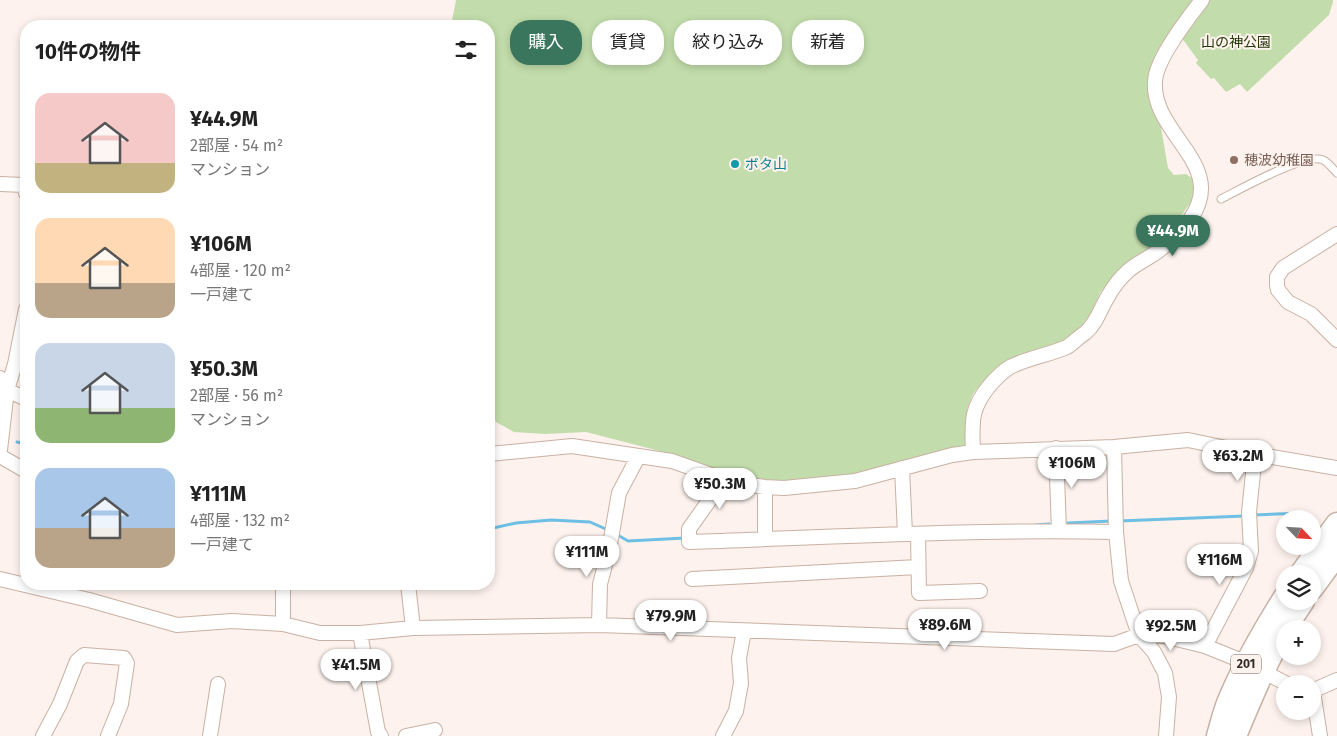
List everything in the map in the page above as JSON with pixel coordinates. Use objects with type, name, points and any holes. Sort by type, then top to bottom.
[{"type":"highway","points":[[1307,565],[1337,524]]},
{"type":"highway","points":[[1321,576],[1337,554]]},
{"type":"highway","name":"201","points":[[1235,736],[1264,629],[1276,610]]},
{"type":"highway","name":"201","points":[[1218,736],[1230,698],[1278,640],[1297,610]]},
{"type":"street","points":[[973,452],[974,414],[979,398],[999,375],[1010,367],[1068,346],[1088,330],[1107,298],[1128,271],[1162,248],[1182,228],[1197,207],[1201,197],[1202,185],[1198,169],[1166,120],[1156,98],[1154,80],[1163,57],[1202,0]]},
{"type":"street","points":[[0,184],[20,185]]},
{"type":"street","points":[[1337,234],[1282,268],[1277,277],[1278,290],[1288,302],[1311,314],[1337,340]]},
{"type":"street","points":[[0,450],[7,390],[20,339]]},
{"type":"street","points":[[0,378],[7,390],[20,396]]},
{"type":"street","points":[[495,453],[572,446],[672,461],[734,483],[784,488],[855,481],[952,454],[1056,448],[1114,447],[1188,440],[1337,468]]},
{"type":"street","points":[[1114,447],[1116,525],[1121,581],[1140,635],[1154,652],[1164,673],[1169,697],[1166,736]]},
{"type":"street","points":[[1056,448],[1058,531]]},
{"type":"street","points":[[1205,646],[1246,568],[1251,551],[1249,516],[1255,454]]},
{"type":"street","points":[[0,456],[20,468]]},
{"type":"street","points":[[599,624],[600,584],[619,493],[638,457]]},
{"type":"street","points":[[902,468],[909,532],[918,566],[918,593],[980,591]]},
{"type":"street","points":[[718,477],[711,498],[689,529],[689,538],[909,532],[1058,531],[1116,525]]},
{"type":"street","points":[[765,487],[765,535]]},
{"type":"street","points":[[692,579],[918,566]]},
{"type":"street","points":[[0,579],[20,584]]},
{"type":"street","points":[[47,590],[176,625],[232,621],[283,624],[320,633],[360,633],[413,628],[599,624],[1114,644],[1140,635],[1164,636],[1205,646],[1276,678]]},
{"type":"street","points":[[283,624],[284,590]]},
{"type":"street","points":[[409,590],[413,628]]},
{"type":"street","points":[[723,736],[736,711],[741,683],[738,658],[744,631]]},
{"type":"street","points":[[360,633],[378,732],[381,736]]},
{"type":"street","points":[[43,736],[60,704],[77,661],[84,655],[124,658],[127,663],[121,704],[108,736]]},
{"type":"street","points":[[1321,687],[1337,680]]},
{"type":"street","points":[[210,736],[218,684]]},
{"type":"street","points":[[1318,720],[1320,736]]},
{"type":"street","points":[[406,736],[435,730]]},
{"type":"lane","points":[[1221,199],[1286,167],[1313,158],[1323,160],[1337,174]]},
{"type":"green space","points":[[456,0],[1192,0],[1156,53],[1148,76],[1149,93],[1159,116],[1168,168],[1174,175],[1186,174],[1196,181],[1195,193],[1191,202],[1175,224],[1155,244],[1121,267],[1100,293],[1092,312],[1081,326],[1061,342],[1004,363],[993,370],[973,394],[967,409],[969,446],[945,450],[889,465],[853,478],[778,483],[728,476],[675,455],[586,432],[545,434],[514,432],[495,420],[495,20],[452,20]]},
{"type":"green space","name":"山の神公園","points":[[1208,0],[1333,0],[1333,2],[1329,15],[1247,92],[1240,84],[1226,92],[1214,78],[1211,79],[1196,63],[1198,60],[1181,37]]},
{"type":"waterway","points":[[1254,515],[1276,514]]},
{"type":"waterway","points":[[1119,521],[1245,516]]},
{"type":"waterway","points":[[495,528],[516,523],[551,520],[590,522],[608,530]]},
{"type":"waterway","points":[[1068,523],[1112,521]]},
{"type":"waterway","points":[[1036,525],[1049,524]]},
{"type":"waterway","points":[[616,534],[628,541],[685,538]]},
{"type":"place","name":"穂波幼稚園","points":[[1234,160]]},
{"type":"place","name":"ボタ山","points":[[735,164]]}]
